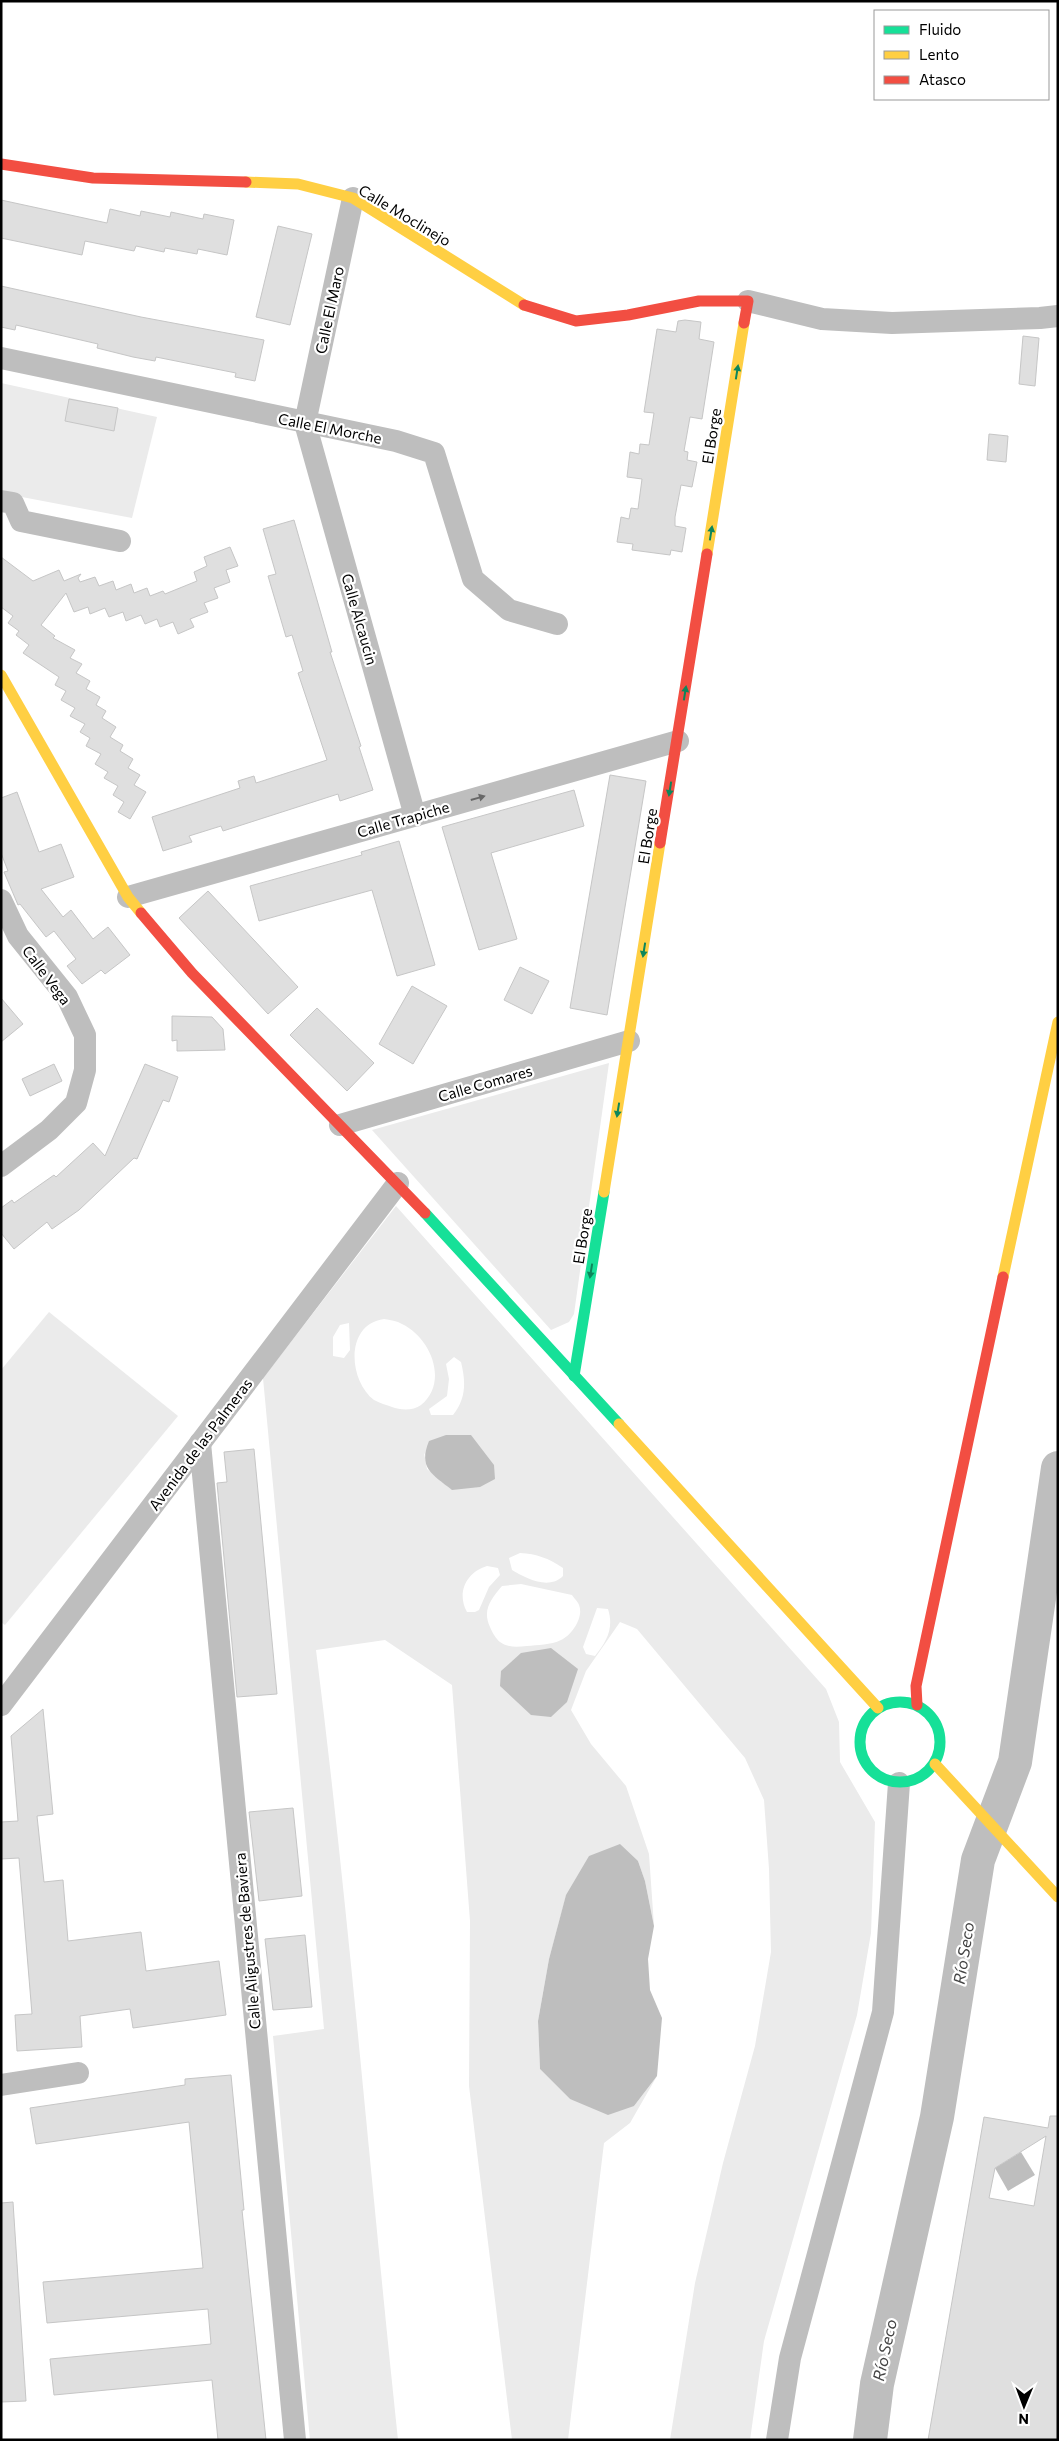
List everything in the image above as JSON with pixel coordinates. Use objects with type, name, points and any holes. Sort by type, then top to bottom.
[{"type":"street","name":"Calle Moclinejo","points":[[1,164],[92,178],[298,184],[353,198],[520,304],[576,321],[628,315],[699,301],[748,300]]},
{"type":"street","name":"Calle El Maro","points":[[304,423],[353,198]]},
{"type":"street","points":[[748,300],[822,319],[892,323],[1058,316]]},
{"type":"street","name":"El Borge","points":[[574,1376],[748,300]]},
{"type":"street","name":"Calle El Morche","points":[[1,358],[396,441],[434,453],[473,579],[509,610],[557,624]]},
{"type":"street","name":"Calle Alcaucin","points":[[304,423],[415,816]]},
{"type":"street","points":[[1,502],[13,503],[21,521],[120,541]]},
{"type":"street","points":[[1,675],[128,897],[192,973],[398,1183],[878,1708]]},
{"type":"street","name":"Calle Trapiche","points":[[128,897],[678,741]]},
{"type":"street","name":"Calle Vega","points":[[1,900],[18,936],[67,997],[85,1035],[86,1070],[76,1103],[49,1130],[1,1166]]},
{"type":"street","points":[[917,1706],[918,1676],[1058,1022]]},
{"type":"street","name":"Calle Comares","points":[[340,1125],[629,1041]]},
{"type":"street","name":"Avenida de las Palmeras","points":[[1,1705],[398,1183]]},
{"type":"street","name":"Calle Aligustres de Baviera","points":[[200,1443],[295,2440]]},
{"type":"street","points":[[894,1702],[917,1706],[929,1713],[939,1730],[940,1748],[935,1764],[920,1778],[899,1783],[879,1778],[864,1763],[859,1743],[864,1723],[878,1708],[894,1702]]},
{"type":"street","points":[[935,1764],[1058,1896]]},
{"type":"street","points":[[777,2440],[790,2358],[883,2012],[899,1783]]},
{"type":"street","points":[[1,2085],[78,2073]]},
{"type":"shaded area","points":[[1,383],[157,417],[132,518],[1,493]]},
{"type":"shaded area","points":[[609,1063],[574,1314],[569,1322],[551,1330],[372,1130]]},
{"type":"shaded area","points":[[396,1206],[826,1689],[839,1722],[840,1762],[875,1822],[871,1933],[857,2015],[764,2341],[750,2440],[670,2440],[695,2283],[723,2163],[755,2046],[771,1952],[769,1869],[764,1800],[745,1758],[637,1629],[620,1622],[586,1671],[571,1710],[591,1744],[626,1786],[649,1854],[654,1926],[645,1881],[638,1861],[566,1896],[549,1959],[538,2021],[540,2069],[570,2099],[634,2106],[657,2076],[630,2123],[604,2143],[568,2440],[512,2440],[469,2086],[470,1921],[452,1685],[385,1640],[316,1650],[349,1945],[398,2440],[310,2440],[273,2036],[324,2029],[263,1378]],"holes":[[[384,1319],[402,1324],[421,1339],[433,1361],[435,1373],[434,1385],[421,1405],[410,1409],[395,1408],[374,1400],[365,1391],[355,1367],[357,1342],[362,1331],[371,1323]],[[349,1323],[350,1350],[344,1358],[333,1356],[333,1337],[340,1325]],[[454,1357],[461,1362],[464,1376],[463,1396],[453,1415],[431,1415],[429,1409],[447,1396],[449,1379],[446,1364]],[[424,1453],[452,1490],[427,1469]],[[520,1553],[547,1559],[563,1568],[563,1576],[557,1580],[545,1583],[531,1580],[512,1570],[509,1558]],[[487,1566],[498,1568],[500,1575],[489,1587],[479,1610],[467,1612],[464,1605],[463,1590],[465,1584],[474,1573]],[[521,1584],[572,1595],[579,1605],[580,1615],[573,1630],[565,1638],[557,1642],[513,1647],[500,1642],[491,1629],[487,1615],[491,1600],[502,1586]],[[597,1608],[608,1609],[610,1628],[606,1640],[595,1656],[586,1654],[583,1647]]]},
{"type":"shaded area","points":[[49,1312],[178,1416],[5,1625],[1,1622],[1,1370]]},
{"type":"shaded area","points":[[446,1435],[471,1435],[494,1465],[495,1479],[480,1487],[452,1490],[433,1475],[426,1464],[426,1450],[429,1441]]},
{"type":"shaded area","points":[[551,1648],[578,1669],[567,1702],[551,1717],[531,1715],[500,1686],[501,1671],[521,1653]]},
{"type":"shaded area","points":[[620,1844],[638,1861],[645,1881],[654,1926],[648,1959],[650,1990],[662,2018],[657,2076],[634,2106],[608,2115],[570,2099],[540,2069],[538,2021],[549,1959],[566,1895],[589,1856]]},
{"type":"shaded area","points":[[1021,2152],[1035,2175],[1008,2191],[995,2168]]},
{"type":"building","points":[[1,200],[107,223],[110,209],[140,216],[141,211],[170,217],[171,212],[203,219],[204,214],[234,220],[227,255],[198,249],[197,254],[165,248],[164,252],[136,246],[134,251],[85,241],[82,255],[1,238]]},
{"type":"building","points":[[278,226],[312,234],[290,325],[256,317]]},
{"type":"building","points":[[1,286],[141,317],[264,340],[255,381],[235,377],[236,373],[156,357],[155,361],[133,357],[97,348],[98,344],[16,325],[15,330],[1,327]]},
{"type":"building","points":[[678,321],[701,322],[699,339],[714,342],[702,419],[690,417],[684,451],[688,452],[687,460],[697,462],[692,487],[681,485],[675,517],[675,526],[686,528],[682,552],[671,550],[670,555],[632,550],[633,544],[617,542],[621,517],[629,519],[631,508],[638,509],[642,479],[627,477],[630,452],[639,454],[640,444],[649,445],[654,413],[644,412],[657,329],[676,332]]},
{"type":"building","points":[[1023,336],[1039,338],[1035,386],[1019,384]]},
{"type":"building","points":[[69,399],[118,408],[114,431],[65,421]]},
{"type":"building","points":[[989,434],[1008,436],[1006,462],[987,460]]},
{"type":"building","points":[[294,520],[332,652],[330,652],[361,746],[359,747],[373,790],[340,801],[338,794],[223,831],[221,826],[189,836],[192,842],[163,851],[152,817],[240,788],[238,781],[254,776],[256,783],[327,760],[298,673],[303,671],[292,635],[286,637],[268,576],[276,574],[263,529]]},
{"type":"building","points":[[230,547],[238,566],[226,570],[230,582],[214,588],[218,598],[204,603],[208,612],[190,619],[194,627],[178,634],[173,622],[160,627],[157,619],[145,624],[141,615],[126,621],[123,612],[109,617],[105,608],[90,614],[88,607],[74,612],[66,593],[41,625],[55,636],[53,638],[75,650],[70,658],[82,664],[76,673],[90,681],[86,689],[100,697],[96,705],[106,711],[102,718],[116,727],[110,737],[123,745],[120,751],[133,759],[128,768],[140,775],[134,785],[146,792],[130,819],[118,812],[124,802],[113,795],[118,786],[104,778],[108,772],[95,764],[101,754],[86,746],[90,738],[80,732],[85,724],[70,716],[75,708],[61,700],[66,691],[55,685],[59,677],[23,653],[29,645],[16,635],[19,631],[8,623],[13,616],[1,607],[1,557],[33,581],[59,570],[64,581],[81,574],[78,578],[80,582],[95,577],[99,586],[113,581],[116,590],[131,584],[134,593],[147,588],[150,596],[163,591],[165,594],[197,581],[194,572],[207,566],[204,557]]},
{"type":"building","points":[[610,775],[646,781],[607,1015],[570,1008]]},
{"type":"building","points":[[574,790],[584,826],[491,853],[517,939],[479,950],[442,827]]},
{"type":"building","points":[[17,792],[39,852],[61,844],[74,877],[41,889],[63,917],[71,910],[93,939],[108,927],[130,955],[105,974],[101,970],[82,984],[67,966],[76,959],[54,931],[46,937],[20,904],[18,905],[4,872],[8,871],[1,853],[1,798]]},
{"type":"building","points":[[399,841],[435,965],[397,976],[372,890],[259,921],[250,886],[362,855],[361,852]]},
{"type":"building","points":[[208,891],[298,987],[268,1014],[179,918]]},
{"type":"building","points":[[520,967],[549,981],[532,1014],[504,1000]]},
{"type":"building","points":[[412,986],[447,1006],[413,1064],[379,1044]]},
{"type":"building","points":[[1,998],[23,1024],[1,1042]]},
{"type":"building","points":[[317,1008],[374,1063],[347,1091],[290,1035]]},
{"type":"building","points":[[172,1016],[212,1017],[223,1029],[225,1050],[177,1051],[177,1040],[172,1041]]},
{"type":"building","points":[[54,1064],[62,1081],[30,1096],[22,1079]]},
{"type":"building","points":[[145,1064],[178,1077],[169,1102],[163,1100],[137,1159],[134,1158],[79,1210],[52,1229],[47,1222],[14,1249],[1,1233],[1,1208],[12,1200],[14,1203],[54,1175],[56,1177],[93,1143],[105,1156]]},
{"type":"building","points":[[254,1449],[277,1694],[237,1697],[217,1483],[227,1482],[224,1452]]},
{"type":"building","points":[[43,1709],[53,1814],[37,1816],[44,1882],[63,1880],[68,1941],[141,1932],[146,1971],[219,1961],[226,2015],[133,2028],[130,2009],[80,2016],[82,2047],[17,2051],[15,2015],[32,2014],[19,1858],[1,1859],[1,1822],[18,1821],[11,1736]]},
{"type":"building","points":[[293,1808],[302,1896],[259,1901],[249,1812]]},
{"type":"building","points":[[305,1935],[312,2007],[273,2010],[265,1939]]},
{"type":"building","points":[[231,2075],[244,2210],[242,2210],[266,2440],[218,2440],[212,2380],[54,2395],[50,2359],[211,2344],[208,2309],[47,2323],[43,2282],[203,2268],[189,2122],[36,2144],[30,2108],[185,2085],[185,2079]]},
{"type":"building","points":[[1050,2116],[1058,2116],[1058,2440],[928,2440],[984,2117],[1048,2128]],"holes":[[[1046,2136],[1034,2206],[989,2198],[995,2168]]]},
{"type":"building","points":[[13,2202],[26,2401],[1,2402],[1,2203]]},
{"type":"waterway","name":"Río Seco","points":[[870,2440],[877,2384],[937,2117],[978,1860],[1015,1762],[1058,1468]]},
{"type":"traffic: fast","points":[[574,1376],[604,1192]]},
{"type":"traffic: fast","points":[[425,1213],[619,1424]]},
{"type":"traffic: fast","points":[[900,1702],[915,1705],[928,1714],[937,1727],[940,1742],[937,1757],[928,1770],[915,1779],[900,1782],[885,1779],[872,1770],[863,1757],[860,1742],[863,1727],[872,1714],[885,1705],[900,1702]]},
{"type":"traffic: slow","points":[[246,182],[298,184],[353,198],[524,305]]},
{"type":"traffic: slow","points":[[707,554],[744,323]]},
{"type":"traffic: slow","points":[[1,675],[128,897],[141,913]]},
{"type":"traffic: slow","points":[[604,1192],[660,843]]},
{"type":"traffic: slow","points":[[1003,1277],[1058,1022]]},
{"type":"traffic: slow","points":[[619,1424],[878,1708]]},
{"type":"traffic: slow","points":[[935,1764],[1058,1897]]},
{"type":"traffic: jam","points":[[1,164],[93,178],[246,182]]},
{"type":"traffic: jam","points":[[524,305],[576,321],[628,315],[699,301],[748,301],[744,323]]},
{"type":"traffic: jam","points":[[660,843],[707,554]]},
{"type":"traffic: jam","points":[[141,913],[192,973],[425,1213]]},
{"type":"traffic: jam","points":[[917,1705],[916,1686],[1003,1277]]}]
